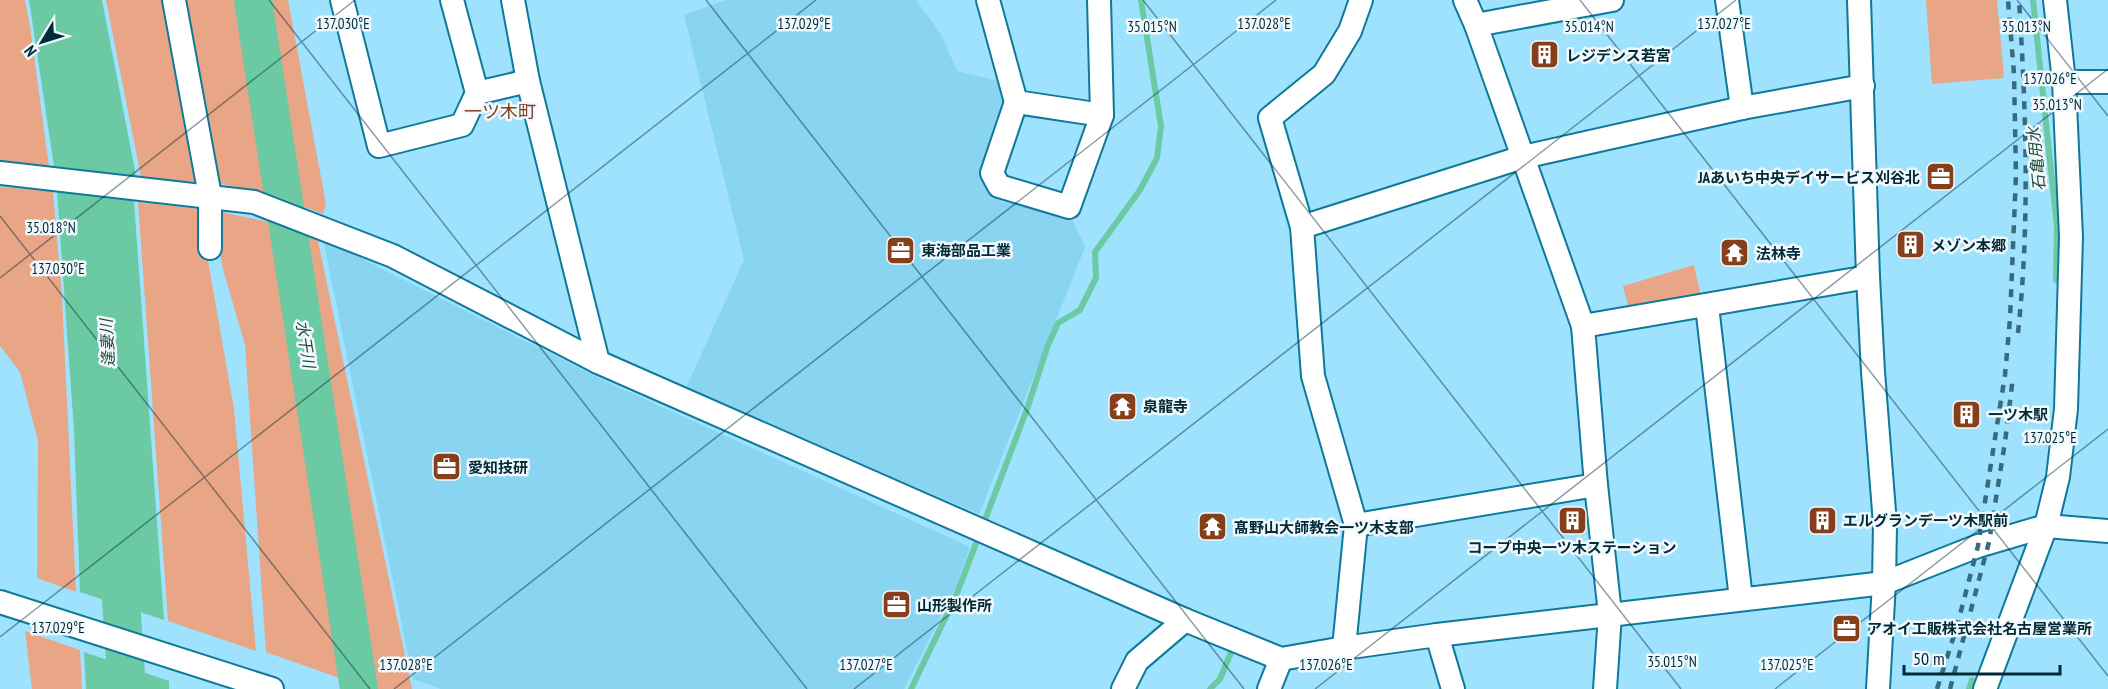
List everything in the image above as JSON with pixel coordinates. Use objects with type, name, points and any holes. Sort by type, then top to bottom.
[{"type":"street","points":[[174,0],[210,196],[210,248]]},
{"type":"street","points":[[342,0],[379,146],[462,125],[477,93],[452,0]]},
{"type":"street","points":[[513,0],[528,81],[598,362]]},
{"type":"street","points":[[988,0],[1016,102],[993,173],[999,186],[1069,207],[1102,115],[1099,0]]},
{"type":"street","points":[[1344,648],[1356,525],[1313,375],[1302,227],[1270,118],[1324,74],[1350,31],[1361,0]]},
{"type":"street","points":[[1465,0],[1476,25],[1583,326],[1596,485],[1610,614],[1605,689]]},
{"type":"street","points":[[1476,25],[1612,0]]},
{"type":"street","points":[[1727,0],[1742,108]]},
{"type":"street","points":[[1859,0],[1868,277],[1885,524],[1878,689]]},
{"type":"street","points":[[1986,689],[2046,526],[2058,477],[2066,409],[2071,237],[2064,82],[2055,0]]},
{"type":"street","points":[[477,93],[528,81]]},
{"type":"street","points":[[2064,82],[2108,82]]},
{"type":"street","points":[[1302,227],[1523,157],[1742,108],[1863,86]]},
{"type":"street","points":[[1016,102],[1102,115]]},
{"type":"street","points":[[0,173],[254,202],[393,256],[598,362],[1185,620],[1281,659],[1437,635],[1884,583],[1978,546],[2046,526],[2108,531]]},
{"type":"street","points":[[1583,326],[1868,277]]},
{"type":"street","points":[[1707,306],[1741,599]]},
{"type":"street","points":[[1356,525],[1596,485]]},
{"type":"street","points":[[0,602],[272,689]]},
{"type":"street","points":[[1123,689],[1137,661],[1185,620]]},
{"type":"street","points":[[1437,635],[1453,689]]},
{"type":"street","points":[[1269,689],[1281,659]]},
{"type":"shaded area","points":[[0,0],[25,0],[49,167],[0,163]]},
{"type":"shaded area","points":[[106,0],[165,0],[199,185],[141,177]]},
{"type":"shaded area","points":[[184,0],[238,0],[268,193],[217,183]]},
{"type":"shaded area","points":[[267,0],[288,0],[326,204],[323,214],[300,205]]},
{"type":"shaded area","points":[[726,0],[916,0],[941,34],[957,71],[1007,83],[1011,100],[988,180],[1002,202],[1070,214],[1085,247],[979,514],[686,388],[744,260],[684,15]]},
{"type":"shaded area","points":[[1926,0],[1997,0],[2004,78],[1932,84]]},
{"type":"shaded area","points":[[0,187],[53,191],[62,296],[76,592],[37,578],[38,441],[20,372],[0,346]]},
{"type":"shaded area","points":[[138,202],[199,209],[234,409],[256,651],[168,621]]},
{"type":"shaded area","points":[[216,211],[275,223],[342,679],[266,652],[245,345],[222,266]]},
{"type":"shaded area","points":[[303,234],[318,241],[412,689],[378,689]]},
{"type":"shaded area","points":[[323,239],[607,382],[970,547],[956,587],[904,689],[441,689],[413,679]]},
{"type":"shaded area","points":[[1694,265],[1701,297],[1629,310],[1623,286]]},
{"type":"shaded area","points":[[25,631],[80,650],[82,689],[32,689]]},
{"type":"water","points":[[29,0],[102,0],[136,176],[54,166]]},
{"type":"water","points":[[57,191],[134,201],[164,620],[80,592],[74,431]]},
{"type":"water","points":[[84,652],[169,681],[169,689],[86,689]]},
{"type":"waterway","name":"水干川","points":[[253,0],[359,689]]},
{"type":"waterway","points":[[911,689],[956,596],[1058,323],[1080,310],[1096,278],[1095,252],[1140,190],[1157,158],[1161,126],[1141,0]]},
{"type":"waterway","name":"石亀用水","points":[[2033,0],[2057,227],[2056,280]]},
{"type":"waterway","name":"逢妻川","points":[[118,556],[127,689]]},
{"type":"waterway","points":[[1210,689],[1220,679],[1232,650]]},
{"type":"waterway","name":"石亀用水","points":[[1969,689],[1972,680]]},
{"type":"railway","points":[[1937,689],[1957,626],[1978,546],[2005,375],[2010,319],[2016,175],[2014,74],[2008,0]]},
{"type":"railway","points":[[2018,333],[2024,250],[2026,166],[2019,0]]},
{"type":"railway","points":[[1950,689],[1989,542],[2013,377]]},
{"type":"place","name":"レジデンス若宮","points":[[1545,55]]},
{"type":"place","name":"JAあいち中央デイサービス刈谷北","points":[[1941,177]]},
{"type":"place","name":"メゾン本郷","points":[[1910,245]]},
{"type":"place","name":"東海部品工業","points":[[900,250]]},
{"type":"place","name":"法林寺","points":[[1735,253]]},
{"type":"place","name":"泉龍寺","points":[[1122,406]]},
{"type":"place","name":"一ツ木駅","points":[[1967,414]]},
{"type":"place","name":"愛知技研","points":[[447,467]]},
{"type":"place","name":"コープ中央一ツ木ステーション","points":[[1572,520]]},
{"type":"place","name":"エルグランデ一ツ木駅前","points":[[1822,520]]},
{"type":"place","name":"髙野山大師教会一ツ木支部","points":[[1213,527]]},
{"type":"place","name":"山形製作所","points":[[896,605]]},
{"type":"place","name":"アオイ工販株式会社名古屋営業所","points":[[1846,628]]},
{"type":"district","name":"一ツ木町","points":[[500,111]]}]
